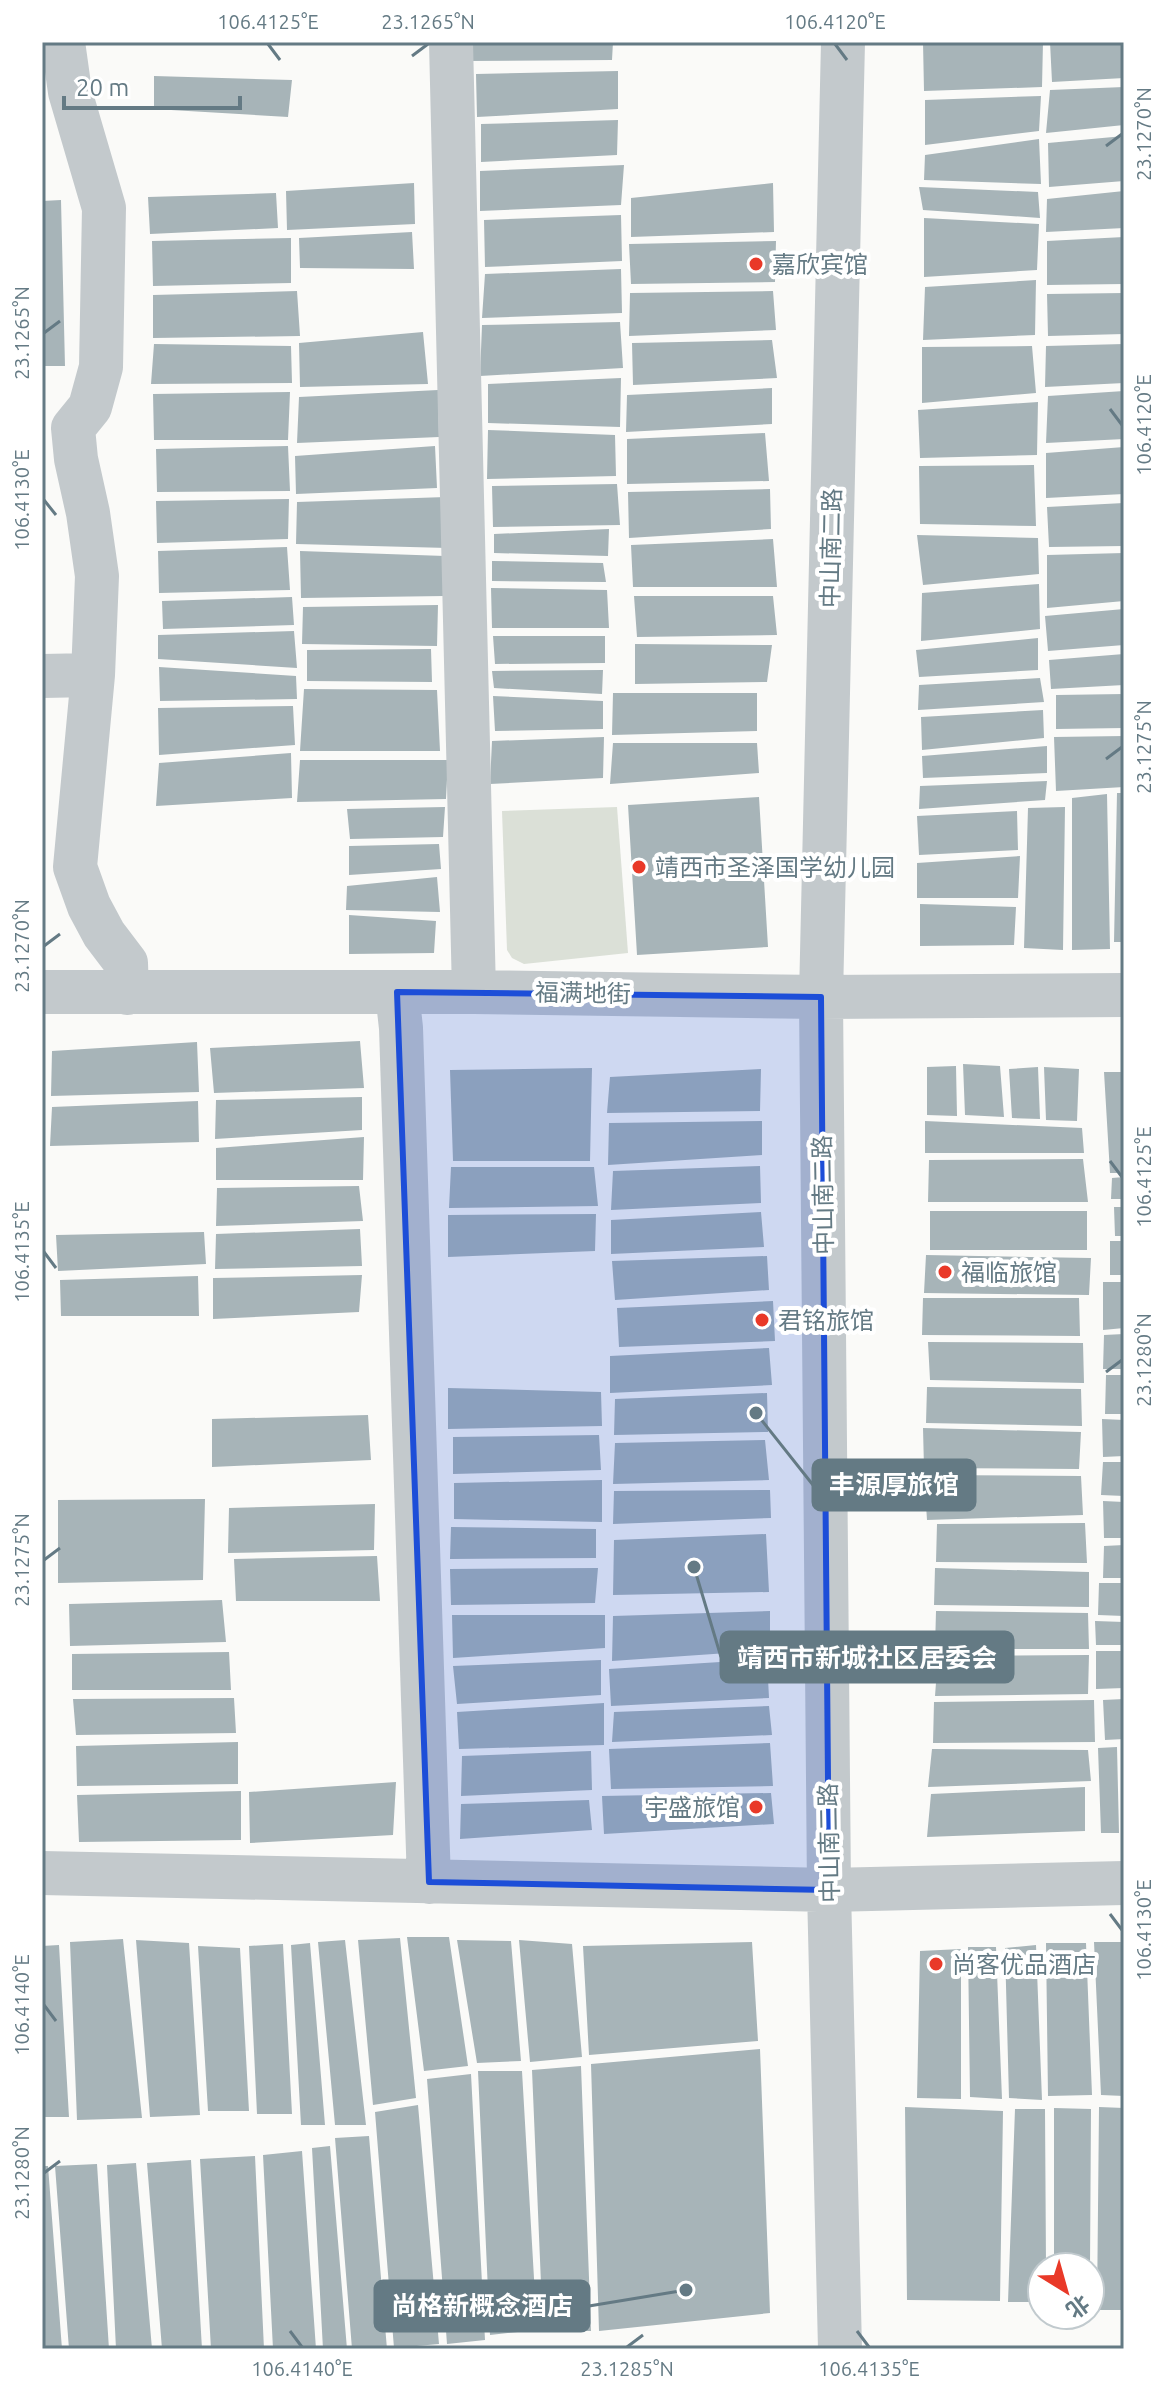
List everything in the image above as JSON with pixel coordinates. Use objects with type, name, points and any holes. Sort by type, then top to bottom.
[{"type":"street","points":[[63,42],[56,105],[104,208],[101,367],[90,407],[58,439],[88,513],[97,576],[93,675],[58,868],[89,906],[104,934],[126,963],[127,993]]},
{"type":"street","points":[[451,42],[474,992]]},
{"type":"street","name":"中山南二路","points":[[840,2349],[829,1890],[821,997],[843,42]]},
{"type":"street","points":[[42,676],[93,675]]},
{"type":"street","name":"福满地街","points":[[42,992],[474,992],[821,997],[1124,995]]},
{"type":"street","points":[[397,992],[401,1028],[429,1882]]},
{"type":"street","points":[[42,1873],[829,1890],[1124,1883]]},
{"type":"highlighted area","points":[[397,992],[821,997],[829,1890],[429,1882]]},
{"type":"shaded area","points":[[617,807],[628,953],[524,964],[512,958],[507,950],[502,811]]},
{"type":"building","points":[[468,42],[613,42],[612,60],[468,61]]},
{"type":"building","points":[[923,42],[1043,42],[1042,87],[924,91]]},
{"type":"building","points":[[1050,42],[1124,42],[1124,78],[1052,82]]},
{"type":"building","points":[[618,71],[618,109],[477,117],[476,74]]},
{"type":"building","points":[[154,76],[292,80],[288,117],[154,109]]},
{"type":"building","points":[[1124,87],[1124,125],[1046,133],[1050,90]]},
{"type":"building","points":[[1041,96],[1039,131],[925,145],[925,100]]},
{"type":"building","points":[[618,120],[617,155],[481,162],[481,124]]},
{"type":"building","points":[[1124,136],[1124,181],[1049,187],[1048,143]]},
{"type":"building","points":[[1039,139],[1041,184],[924,180],[925,155]]},
{"type":"building","points":[[624,165],[621,205],[480,211],[480,171]]},
{"type":"building","points":[[414,183],[415,224],[287,230],[286,191]]},
{"type":"building","points":[[773,183],[774,232],[631,237],[631,198]]},
{"type":"building","points":[[919,187],[1038,192],[1040,218],[923,210]]},
{"type":"building","points":[[1124,191],[1124,228],[1046,232],[1047,199]]},
{"type":"building","points":[[276,193],[278,228],[150,234],[148,197]]},
{"type":"building","points":[[61,200],[65,366],[42,366],[42,201]]},
{"type":"building","points":[[621,215],[622,261],[485,267],[484,220]]},
{"type":"building","points":[[924,218],[1039,224],[1037,270],[924,277]]},
{"type":"building","points":[[412,232],[414,269],[300,268],[299,238]]},
{"type":"building","points":[[1124,237],[1124,284],[1047,285],[1047,241]]},
{"type":"building","points":[[291,238],[291,283],[153,286],[152,241]]},
{"type":"building","points":[[776,241],[775,282],[631,284],[629,244]]},
{"type":"building","points":[[621,269],[622,313],[482,318],[485,274]]},
{"type":"building","points":[[1036,280],[1035,335],[923,340],[925,287]]},
{"type":"building","points":[[297,291],[300,336],[153,338],[153,295]]},
{"type":"building","points":[[773,291],[776,330],[629,336],[630,293]]},
{"type":"building","points":[[1124,293],[1124,334],[1048,336],[1047,294]]},
{"type":"building","points":[[620,322],[623,368],[480,376],[482,325]]},
{"type":"building","points":[[423,332],[428,384],[300,387],[299,343]]},
{"type":"building","points":[[772,340],[777,378],[633,385],[632,343]]},
{"type":"building","points":[[154,344],[291,346],[292,383],[151,384]]},
{"type":"building","points":[[1124,344],[1124,383],[1045,387],[1046,346]]},
{"type":"building","points":[[1032,346],[1036,393],[922,403],[922,347]]},
{"type":"building","points":[[621,378],[620,427],[488,423],[488,384]]},
{"type":"building","points":[[772,388],[772,424],[626,432],[627,395]]},
{"type":"building","points":[[438,390],[439,437],[297,443],[299,397]]},
{"type":"building","points":[[1124,391],[1124,439],[1046,443],[1048,396]]},
{"type":"building","points":[[290,392],[288,440],[154,440],[153,394]]},
{"type":"building","points":[[1038,402],[1037,455],[920,458],[918,410]]},
{"type":"building","points":[[488,430],[615,435],[616,476],[487,479]]},
{"type":"building","points":[[765,433],[769,481],[627,484],[627,439]]},
{"type":"building","points":[[288,446],[290,491],[157,492],[156,449]]},
{"type":"building","points":[[435,446],[437,488],[296,494],[295,456]]},
{"type":"building","points":[[1124,447],[1124,494],[1046,498],[1046,453]]},
{"type":"building","points":[[1034,465],[1036,526],[920,524],[919,466]]},
{"type":"building","points":[[617,484],[620,525],[493,527],[492,486]]},
{"type":"building","points":[[770,489],[771,529],[629,538],[628,492]]},
{"type":"building","points":[[446,497],[448,548],[296,544],[297,502]]},
{"type":"building","points":[[289,499],[288,539],[157,543],[156,501]]},
{"type":"building","points":[[1124,503],[1124,546],[1049,547],[1047,507]]},
{"type":"building","points":[[609,529],[608,556],[494,553],[494,534]]},
{"type":"building","points":[[917,535],[1038,538],[1039,574],[923,585]]},
{"type":"building","points":[[773,539],[777,587],[633,587],[631,545]]},
{"type":"building","points":[[287,547],[290,590],[159,593],[158,551]]},
{"type":"building","points":[[300,551],[445,556],[445,596],[301,598]]},
{"type":"building","points":[[1124,553],[1124,601],[1047,608],[1047,555]]},
{"type":"building","points":[[492,561],[603,563],[606,582],[492,581]]},
{"type":"building","points":[[1039,584],[1040,629],[921,641],[922,593]]},
{"type":"building","points":[[491,588],[607,590],[609,628],[492,628]]},
{"type":"building","points":[[634,596],[773,596],[777,635],[637,637]]},
{"type":"building","points":[[292,597],[294,625],[163,629],[162,601]]},
{"type":"building","points":[[438,605],[437,646],[302,644],[303,607]]},
{"type":"building","points":[[1124,609],[1124,645],[1048,651],[1045,616]]},
{"type":"building","points":[[294,631],[297,668],[158,659],[158,635]]},
{"type":"building","points":[[493,636],[605,636],[605,663],[495,664]]},
{"type":"building","points":[[1038,638],[1038,670],[919,677],[916,650]]},
{"type":"building","points":[[635,644],[772,645],[767,682],[635,684]]},
{"type":"building","points":[[431,649],[432,682],[307,681],[307,650]]},
{"type":"building","points":[[1124,654],[1124,685],[1051,689],[1049,660]]},
{"type":"building","points":[[159,667],[296,676],[297,699],[160,701]]},
{"type":"building","points":[[603,670],[602,694],[494,688],[492,671]]},
{"type":"building","points":[[1040,678],[1044,702],[918,710],[919,685]]},
{"type":"building","points":[[304,689],[437,690],[440,751],[300,751]]},
{"type":"building","points":[[613,693],[757,693],[757,731],[612,735]]},
{"type":"building","points":[[1124,694],[1124,728],[1056,729],[1056,695]]},
{"type":"building","points":[[493,696],[603,701],[603,729],[495,731]]},
{"type":"building","points":[[293,706],[295,745],[159,755],[158,708]]},
{"type":"building","points":[[1043,710],[1044,738],[922,750],[921,717]]},
{"type":"building","points":[[1124,736],[1124,787],[1056,791],[1054,737]]},
{"type":"building","points":[[604,737],[603,778],[490,784],[492,741]]},
{"type":"building","points":[[613,743],[757,743],[759,773],[610,784]]},
{"type":"building","points":[[1047,746],[1047,773],[923,778],[922,756]]},
{"type":"building","points":[[291,753],[292,798],[156,806],[159,763]]},
{"type":"building","points":[[300,760],[448,760],[446,799],[297,802]]},
{"type":"building","points":[[1047,781],[1045,800],[919,809],[920,786]]},
{"type":"building","points":[[1117,793],[1124,793],[1124,942],[1114,942]]},
{"type":"building","points":[[1107,794],[1110,949],[1072,950],[1072,798]]},
{"type":"building","points":[[759,797],[768,947],[637,955],[628,805]]},
{"type":"building","points":[[445,807],[443,837],[350,839],[347,809]]},
{"type":"building","points":[[1065,807],[1063,950],[1024,948],[1028,808]]},
{"type":"building","points":[[1017,811],[1018,850],[919,855],[917,816]]},
{"type":"building","points":[[439,844],[441,869],[349,875],[349,846]]},
{"type":"building","points":[[1020,856],[1018,898],[917,898],[917,863]]},
{"type":"building","points":[[437,877],[440,912],[346,910],[347,886]]},
{"type":"building","points":[[920,904],[1016,907],[1014,945],[920,946]]},
{"type":"building","points":[[349,915],[436,921],[434,953],[349,954]]},
{"type":"building","points":[[360,1041],[364,1088],[214,1093],[210,1048]]},
{"type":"building","points":[[197,1042],[199,1092],[51,1096],[52,1051]]},
{"type":"building","points":[[963,1064],[1000,1066],[1004,1117],[965,1115]]},
{"type":"building","points":[[956,1066],[957,1116],[927,1115],[927,1067]]},
{"type":"building","points":[[1038,1067],[1040,1119],[1012,1118],[1009,1069]]},
{"type":"building","points":[[1044,1067],[1079,1069],[1077,1121],[1046,1120]]},
{"type":"building","points":[[592,1068],[590,1161],[453,1161],[450,1070]]},
{"type":"building","points":[[761,1069],[760,1111],[607,1113],[610,1077]]},
{"type":"building","points":[[1104,1072],[1124,1072],[1124,1173],[1110,1173]]},
{"type":"building","points":[[362,1097],[362,1130],[215,1139],[216,1100]]},
{"type":"building","points":[[198,1101],[199,1142],[50,1146],[52,1107]]},
{"type":"building","points":[[762,1121],[762,1155],[608,1165],[609,1123]]},
{"type":"building","points":[[925,1121],[1082,1128],[1084,1153],[925,1153]]},
{"type":"building","points":[[364,1137],[363,1180],[216,1180],[216,1148]]},
{"type":"building","points":[[1083,1159],[1088,1202],[928,1202],[929,1160]]},
{"type":"building","points":[[760,1166],[761,1203],[611,1210],[613,1171]]},
{"type":"building","points":[[451,1167],[594,1167],[598,1206],[449,1208]]},
{"type":"building","points":[[1124,1177],[1124,1199],[1111,1199],[1112,1178]]},
{"type":"building","points":[[359,1186],[363,1221],[216,1226],[217,1188]]},
{"type":"building","points":[[1114,1207],[1124,1207],[1124,1236],[1115,1236]]},
{"type":"building","points":[[930,1211],[1087,1211],[1087,1250],[930,1250]]},
{"type":"building","points":[[761,1212],[764,1247],[611,1254],[611,1220]]},
{"type":"building","points":[[596,1214],[595,1251],[448,1257],[448,1215]]},
{"type":"building","points":[[360,1229],[362,1266],[215,1269],[216,1234]]},
{"type":"building","points":[[204,1232],[206,1264],[58,1271],[56,1235]]},
{"type":"building","points":[[1110,1241],[1124,1241],[1124,1275],[1110,1275]]},
{"type":"building","points":[[926,1255],[1091,1258],[1089,1295],[924,1293]]},
{"type":"building","points":[[767,1256],[769,1290],[615,1300],[612,1261]]},
{"type":"building","points":[[362,1275],[359,1312],[213,1319],[213,1278]]},
{"type":"building","points":[[198,1276],[199,1316],[61,1316],[60,1280]]},
{"type":"building","points":[[1103,1282],[1124,1282],[1124,1328],[1103,1330]]},
{"type":"building","points":[[923,1298],[1079,1298],[1080,1336],[922,1335]]},
{"type":"building","points":[[773,1301],[775,1341],[619,1347],[617,1308]]},
{"type":"building","points":[[1124,1334],[1124,1369],[1103,1369],[1104,1335]]},
{"type":"building","points":[[928,1342],[1083,1343],[1084,1383],[930,1380]]},
{"type":"building","points":[[769,1348],[772,1385],[610,1393],[610,1356]]},
{"type":"building","points":[[1106,1375],[1124,1375],[1124,1414],[1105,1414]]},
{"type":"building","points":[[927,1387],[1081,1389],[1082,1426],[926,1423]]},
{"type":"building","points":[[448,1388],[601,1392],[602,1426],[448,1429]]},
{"type":"building","points":[[767,1393],[768,1432],[614,1435],[615,1399]]},
{"type":"building","points":[[368,1415],[371,1460],[212,1467],[212,1419]]},
{"type":"building","points":[[1102,1419],[1124,1420],[1124,1456],[1103,1457]]},
{"type":"building","points":[[923,1428],[1081,1432],[1079,1469],[924,1468]]},
{"type":"building","points":[[599,1435],[601,1470],[453,1474],[453,1437]]},
{"type":"building","points":[[765,1440],[769,1480],[613,1484],[615,1443]]},
{"type":"building","points":[[1103,1462],[1124,1462],[1124,1496],[1101,1495]]},
{"type":"building","points":[[924,1475],[1081,1476],[1083,1515],[927,1520]]},
{"type":"building","points":[[602,1480],[602,1522],[454,1519],[454,1483]]},
{"type":"building","points":[[770,1490],[771,1518],[613,1524],[614,1491]]},
{"type":"building","points":[[205,1499],[203,1580],[58,1583],[58,1500]]},
{"type":"building","points":[[1103,1501],[1124,1502],[1124,1538],[1104,1538]]},
{"type":"building","points":[[375,1504],[374,1550],[228,1553],[229,1508]]},
{"type":"building","points":[[1085,1523],[1087,1563],[936,1562],[937,1524]]},
{"type":"building","points":[[451,1527],[596,1529],[596,1558],[450,1559]]},
{"type":"building","points":[[766,1534],[769,1592],[613,1595],[614,1540]]},
{"type":"building","points":[[1124,1545],[1124,1578],[1103,1578],[1104,1546]]},
{"type":"building","points":[[377,1556],[380,1601],[236,1601],[234,1559]]},
{"type":"building","points":[[598,1568],[595,1603],[451,1605],[450,1569]]},
{"type":"building","points":[[935,1568],[1089,1572],[1089,1607],[934,1605]]},
{"type":"building","points":[[1099,1583],[1124,1583],[1124,1616],[1098,1615]]},
{"type":"building","points":[[222,1600],[226,1642],[70,1646],[69,1604]]},
{"type":"building","points":[[770,1611],[770,1650],[612,1661],[613,1616]]},
{"type":"building","points":[[936,1611],[1088,1613],[1089,1649],[935,1649]]},
{"type":"building","points":[[452,1615],[605,1615],[605,1648],[453,1658]]},
{"type":"building","points":[[1095,1621],[1124,1622],[1124,1645],[1096,1645]]},
{"type":"building","points":[[1096,1651],[1124,1651],[1124,1688],[1096,1689]]},
{"type":"building","points":[[229,1652],[231,1690],[72,1690],[72,1654]]},
{"type":"building","points":[[1089,1655],[1088,1694],[935,1696],[938,1656]]},
{"type":"building","points":[[767,1659],[769,1698],[611,1706],[609,1669]]},
{"type":"building","points":[[601,1660],[601,1695],[457,1704],[453,1666]]},
{"type":"building","points":[[234,1698],[236,1733],[76,1735],[73,1699]]},
{"type":"building","points":[[1124,1699],[1124,1739],[1105,1740],[1103,1700]]},
{"type":"building","points":[[1094,1700],[1095,1742],[933,1743],[934,1702]]},
{"type":"building","points":[[604,1703],[604,1745],[459,1749],[457,1712]]},
{"type":"building","points":[[769,1706],[772,1735],[612,1742],[614,1712]]},
{"type":"building","points":[[238,1742],[238,1784],[77,1786],[76,1746]]},
{"type":"building","points":[[770,1743],[773,1786],[611,1789],[609,1749]]},
{"type":"building","points":[[1117,1747],[1119,1833],[1101,1833],[1098,1748]]},
{"type":"building","points":[[932,1749],[1088,1750],[1091,1781],[928,1787]]},
{"type":"building","points":[[591,1751],[592,1790],[461,1796],[462,1756]]},
{"type":"building","points":[[396,1782],[393,1835],[250,1843],[249,1792]]},
{"type":"building","points":[[1085,1787],[1085,1831],[927,1837],[931,1794]]},
{"type":"building","points":[[241,1791],[241,1840],[79,1842],[77,1795]]},
{"type":"building","points":[[771,1793],[774,1824],[604,1834],[602,1796]]},
{"type":"building","points":[[589,1800],[592,1830],[460,1839],[461,1804]]},
{"type":"building","points":[[407,1937],[449,1937],[468,2066],[424,2071]]},
{"type":"building","points":[[400,1938],[416,2098],[373,2105],[358,1940]]},
{"type":"building","points":[[123,1939],[142,2118],[77,2120],[70,1942]]},
{"type":"building","points":[[136,1940],[189,1943],[200,2115],[150,2117]]},
{"type":"building","points":[[345,1940],[366,2125],[335,2125],[318,1942]]},
{"type":"building","points":[[457,1940],[511,1941],[521,2061],[477,2063]]},
{"type":"building","points":[[519,1940],[572,1944],[582,2057],[530,2062]]},
{"type":"building","points":[[752,1942],[758,2041],[589,2055],[583,1946]]},
{"type":"building","points":[[1094,1942],[1124,1942],[1124,2096],[1101,2095]]},
{"type":"building","points":[[310,1943],[325,2125],[301,2125],[291,1945]]},
{"type":"building","points":[[1046,1943],[1086,1943],[1092,2095],[1048,2096]]},
{"type":"building","points":[[283,1944],[292,2114],[257,2114],[249,1946]]},
{"type":"building","points":[[59,1945],[69,2117],[42,2117],[42,1946]]},
{"type":"building","points":[[1036,1945],[1042,2100],[1009,2098],[1005,1948]]},
{"type":"building","points":[[198,1946],[240,1948],[249,2111],[208,2111]]},
{"type":"building","points":[[968,1947],[996,1947],[1002,2099],[970,2097]]},
{"type":"building","points":[[961,1949],[961,2099],[917,2098],[920,1951]]},
{"type":"building","points":[[760,2049],[770,2313],[599,2331],[591,2064]]},
{"type":"building","points":[[581,2066],[591,2331],[543,2331],[532,2070]]},
{"type":"building","points":[[478,2071],[522,2071],[537,2330],[490,2335]]},
{"type":"building","points":[[471,2074],[485,2340],[447,2344],[427,2079]]},
{"type":"building","points":[[418,2105],[439,2344],[394,2348],[375,2112]]},
{"type":"building","points":[[905,2107],[1003,2111],[1000,2301],[907,2300]]},
{"type":"building","points":[[1099,2107],[1124,2108],[1124,2310],[1106,2310],[1106,2251],[1098,2251]]},
{"type":"building","points":[[1054,2108],[1091,2109],[1090,2251],[1054,2251]]},
{"type":"building","points":[[1015,2109],[1045,2109],[1046,2251],[1026,2251],[1026,2302],[1008,2302]]},
{"type":"building","points":[[369,2136],[387,2349],[352,2349],[335,2138]]},
{"type":"building","points":[[330,2146],[347,2349],[323,2349],[312,2148]]},
{"type":"building","points":[[302,2151],[316,2349],[273,2349],[263,2155]]},
{"type":"building","points":[[255,2156],[264,2349],[211,2349],[200,2159]]},
{"type":"building","points":[[191,2160],[202,2349],[162,2349],[147,2163]]},
{"type":"building","points":[[136,2163],[152,2349],[116,2349],[107,2165]]},
{"type":"building","points":[[97,2164],[109,2349],[69,2349],[55,2166]]},
{"type":"building","points":[[42,2166],[48,2166],[62,2349],[42,2349]]},
{"type":"place","name":"嘉欣宾馆","points":[[756,264]]},
{"type":"place","name":"靖西市圣泽国学幼儿园","points":[[639,867]]},
{"type":"place","name":"福临旅馆","points":[[945,1272]]},
{"type":"place","name":"君铭旅馆","points":[[762,1320]]},
{"type":"place","name":"丰源厚旅馆","points":[[756,1413]]},
{"type":"place","name":"靖西市新城社区居委会","points":[[694,1567]]},
{"type":"place","name":"宇盛旅馆","points":[[756,1807]]},
{"type":"place","name":"尚客优品酒店","points":[[936,1964]]},
{"type":"place","name":"尚格新概念酒店","points":[[686,2290]]}]
